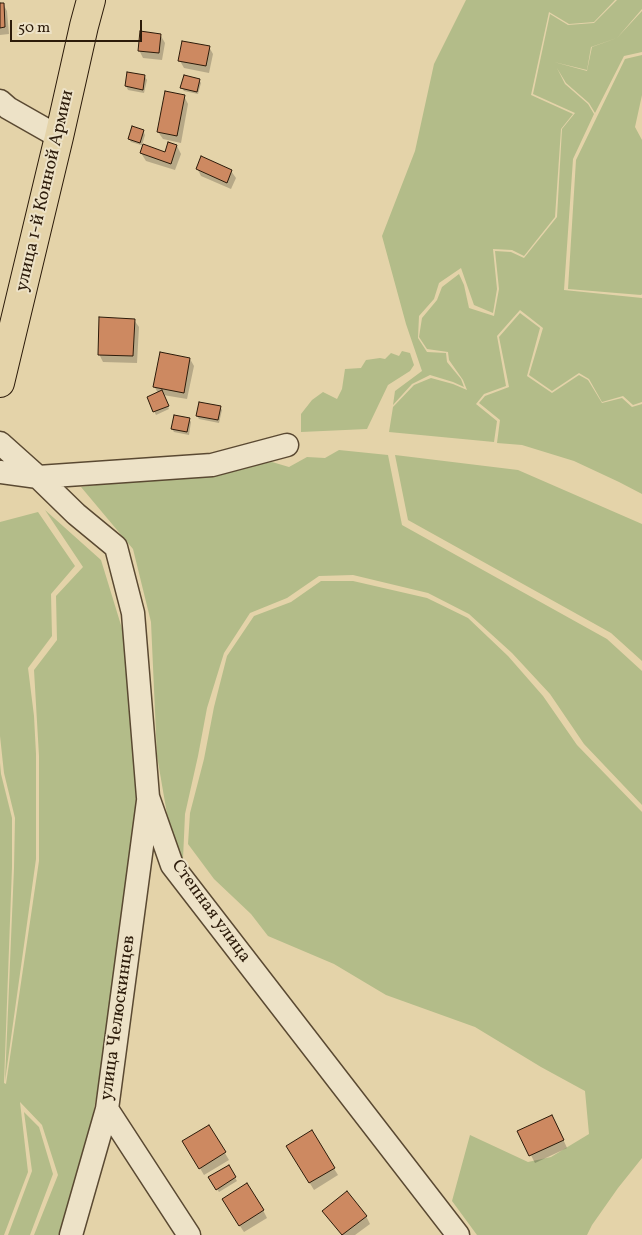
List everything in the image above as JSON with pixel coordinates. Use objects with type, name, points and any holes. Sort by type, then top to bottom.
[{"type":"main road","name":"улица 1-й Конной Армии","points":[[0,383],[91,0]]},
{"type":"street","points":[[0,101],[8,108],[59,138]]},
{"type":"street","name":"Степная улица","points":[[0,443],[76,514],[116,547],[133,613],[148,797],[172,865],[458,1235]]},
{"type":"street","points":[[0,472],[38,477],[212,465],[287,445]]},
{"type":"street","name":"улица Челюскинцев","points":[[71,1235],[107,1110],[148,797]]},
{"type":"street","points":[[107,1110],[189,1235]]},
{"type":"green space","points":[[466,0],[615,0],[594,22],[569,24],[549,12],[531,95],[573,114],[561,129],[555,217],[524,256],[512,250],[493,249],[497,289],[493,313],[474,305],[461,268],[439,283],[434,299],[419,316],[418,338],[427,352],[446,353],[447,362],[461,379],[464,387],[430,375],[412,384],[393,405],[395,391],[422,371],[406,324],[382,236],[415,151],[434,64]]},
{"type":"green space","points":[[617,0],[642,0],[642,9],[617,38],[642,11],[642,52],[624,56],[595,113],[589,103],[566,83],[557,68],[565,84],[588,104],[594,114],[573,159],[564,290],[642,298],[642,402],[633,405],[623,396],[602,402],[589,379],[579,373],[552,391],[529,375],[543,328],[520,310],[497,336],[506,386],[484,394],[476,404],[497,421],[494,442],[389,432],[393,407],[414,385],[431,378],[467,390],[463,380],[449,360],[448,352],[427,349],[419,337],[422,318],[437,300],[442,287],[459,274],[464,285],[469,308],[494,316],[499,289],[495,251],[511,252],[524,258],[557,217],[562,129],[575,113],[533,94],[550,14],[568,25],[594,23]],"holes":[[[617,38],[592,47],[587,71],[554,62],[587,70],[591,47]]]},
{"type":"green space","points":[[642,55],[642,95],[635,127],[642,140],[642,294],[568,289],[576,160],[625,59]]},
{"type":"green space","points":[[520,313],[540,328],[527,376],[552,393],[579,375],[588,380],[602,403],[622,398],[632,407],[642,404],[642,494],[574,461],[522,445],[497,443],[500,420],[479,403],[485,396],[509,387],[499,337]]},
{"type":"green space","points":[[402,351],[410,353],[414,365],[410,371],[388,385],[367,429],[301,432],[301,414],[312,400],[323,392],[337,399],[342,389],[345,369],[361,368],[366,360],[385,359],[391,353],[399,356]]},
{"type":"green space","points":[[339,450],[388,455],[402,525],[607,639],[642,671],[642,805],[584,744],[550,694],[512,653],[469,614],[428,593],[353,575],[319,576],[287,598],[250,613],[224,653],[207,708],[185,814],[183,859],[172,843],[157,756],[151,622],[133,549],[81,487],[272,462],[289,467],[307,457],[325,458]]},
{"type":"green space","points":[[395,455],[518,470],[642,524],[642,661],[611,633],[408,520]]},
{"type":"green space","points":[[45,510],[101,560],[128,648],[137,800],[114,1001],[92,1120],[61,1235],[34,1235],[58,1175],[42,1125],[20,1102],[28,1172],[4,1235],[0,1235],[0,763],[12,818],[4,1083],[6,1084],[39,861],[39,756],[34,670],[57,640],[56,596],[83,567]]},
{"type":"green space","points":[[38,512],[75,566],[51,594],[52,636],[28,668],[34,716],[36,754],[36,859],[5,1081],[15,818],[4,773],[0,736],[0,522]]},
{"type":"green space","points":[[321,581],[353,581],[427,598],[468,618],[508,656],[543,696],[577,745],[642,812],[642,1158],[618,1188],[587,1235],[477,1235],[452,1201],[470,1135],[528,1162],[551,1157],[589,1134],[585,1091],[475,1027],[386,995],[334,964],[268,936],[251,914],[214,879],[188,844],[190,813],[227,656],[254,616],[291,602]]},
{"type":"green space","points":[[24,1112],[39,1127],[53,1174],[30,1235],[8,1235],[32,1171]]},
{"type":"building","points":[[0,3],[4,3],[5,27],[0,28]]},
{"type":"building","points":[[140,31],[161,34],[159,53],[138,51]]},
{"type":"building","points":[[182,41],[210,46],[206,66],[178,61]]},
{"type":"building","points":[[127,72],[145,75],[143,90],[125,86]]},
{"type":"building","points":[[184,75],[200,79],[197,92],[180,88]]},
{"type":"building","points":[[165,91],[185,95],[177,136],[157,132]]},
{"type":"building","points":[[132,126],[144,130],[140,143],[128,139]]},
{"type":"building","points":[[168,142],[177,145],[171,164],[140,153],[143,144],[165,152]]},
{"type":"building","points":[[201,156],[232,170],[227,183],[196,169]]},
{"type":"building","points":[[99,317],[135,319],[133,356],[98,355]]},
{"type":"building","points":[[160,352],[190,358],[184,393],[153,387]]},
{"type":"building","points":[[162,390],[169,406],[153,412],[147,397]]},
{"type":"building","points":[[199,402],[221,406],[218,420],[196,416]]},
{"type":"building","points":[[174,415],[190,418],[187,432],[171,429]]},
{"type":"building","points":[[552,1115],[564,1140],[529,1156],[517,1131]]},
{"type":"building","points":[[209,1125],[226,1152],[199,1169],[182,1141]]},
{"type":"building","points":[[312,1130],[335,1168],[309,1183],[286,1146]]},
{"type":"building","points":[[229,1165],[236,1177],[216,1190],[208,1177]]},
{"type":"building","points":[[247,1183],[264,1210],[239,1226],[222,1199]]},
{"type":"building","points":[[347,1191],[367,1216],[342,1235],[322,1211]]}]
